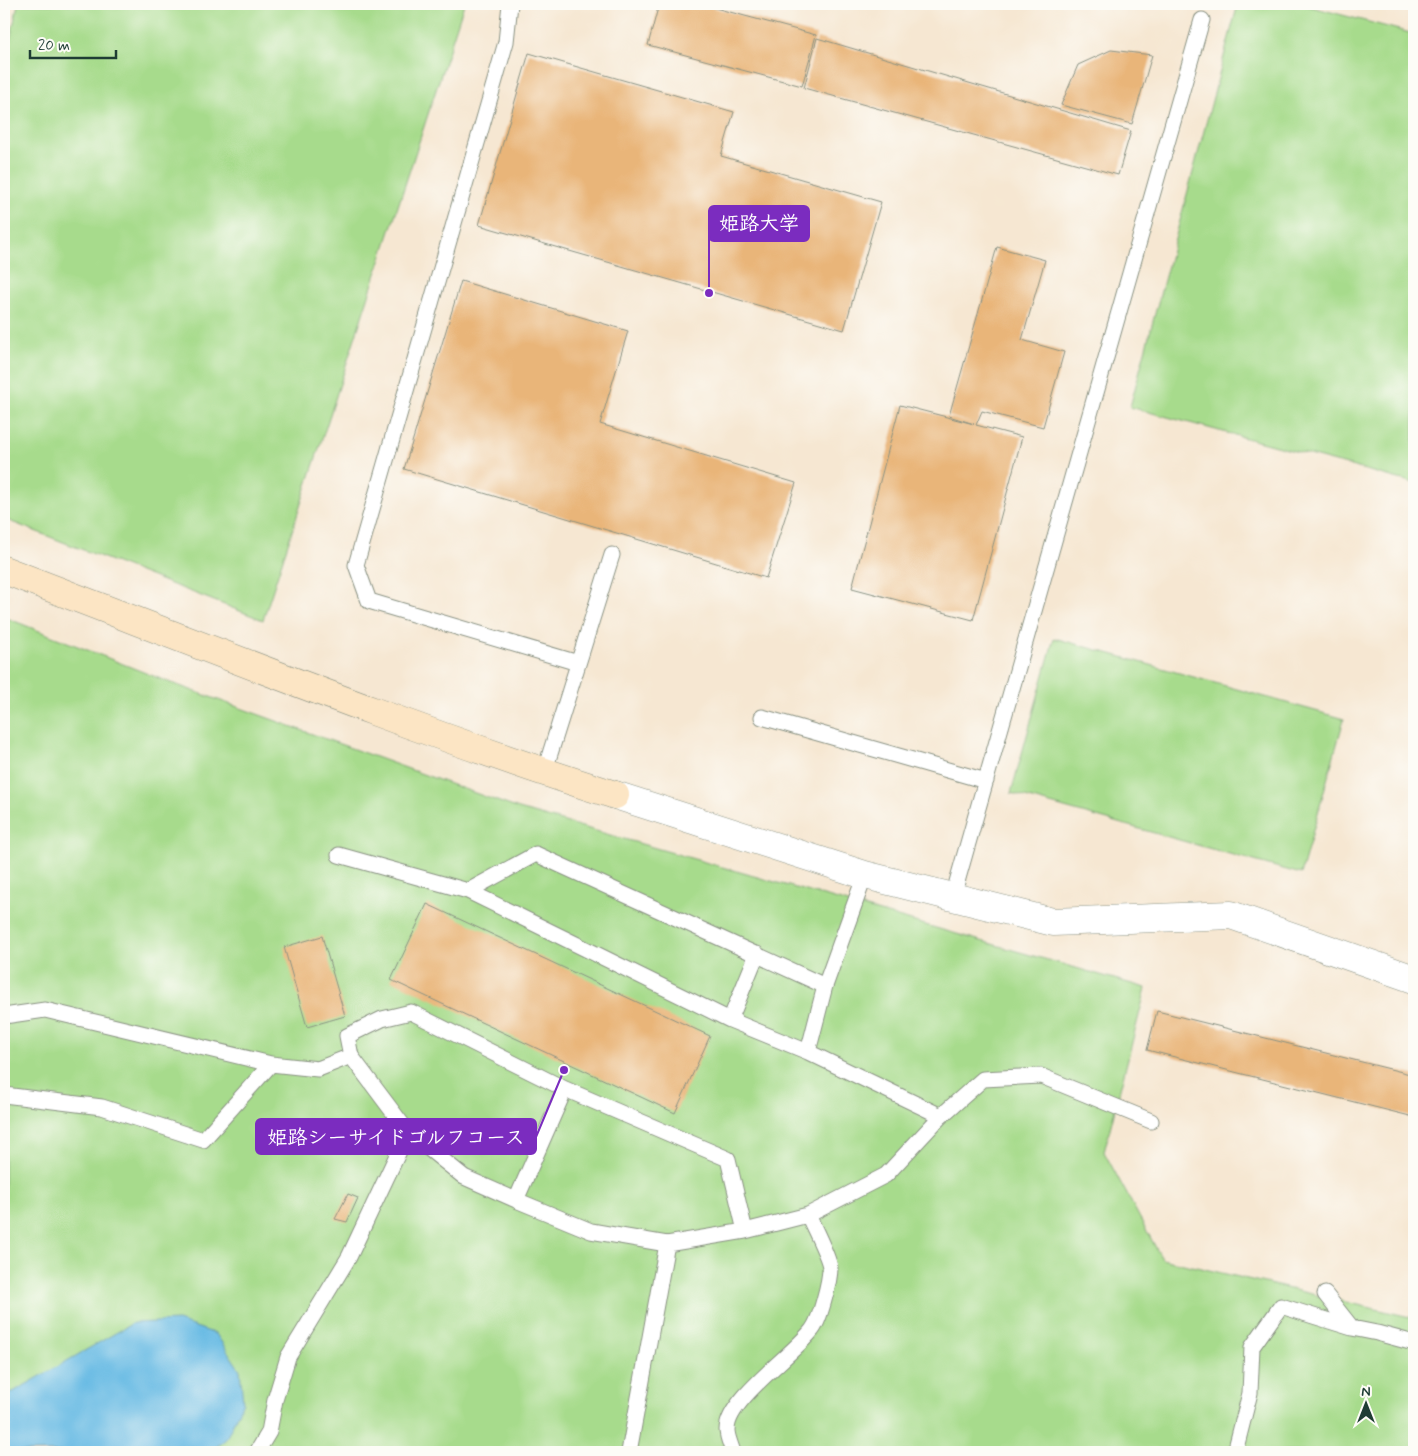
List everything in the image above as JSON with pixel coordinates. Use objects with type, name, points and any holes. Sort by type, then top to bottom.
[{"type":"street","points":[[4,570],[544,773],[864,875],[1053,922],[1231,915],[1414,979]]},
{"type":"lane","points":[[510,4],[506,42],[356,566],[369,601],[578,663]]},
{"type":"lane","points":[[953,896],[1202,20]]},
{"type":"lane","points":[[544,773],[612,555]]},
{"type":"lane","points":[[762,716],[986,781]]},
{"type":"lane","points":[[468,891],[536,854],[824,986]]},
{"type":"lane","points":[[340,855],[468,891],[730,1020],[808,1052],[941,1116]]},
{"type":"lane","points":[[808,1052],[824,986],[864,875]]},
{"type":"lane","points":[[730,1020],[756,954]]},
{"type":"lane","points":[[4,1016],[46,1010],[271,1064],[318,1069],[350,1056]]},
{"type":"lane","points":[[745,1230],[728,1159],[565,1089],[412,1012],[382,1019],[347,1036],[350,1056],[408,1132],[464,1177],[591,1230],[667,1244],[745,1230],[808,1215],[886,1175],[941,1116],[983,1078],[1041,1076],[1151,1121]]},
{"type":"lane","points":[[4,1095],[102,1107],[203,1140],[271,1064]]},
{"type":"lane","points":[[516,1200],[565,1089]]},
{"type":"lane","points":[[257,1452],[269,1432],[275,1400],[288,1357],[348,1257],[408,1132]]},
{"type":"lane","points":[[733,1452],[727,1430],[732,1411],[748,1393],[795,1350],[814,1328],[824,1301],[830,1266],[808,1215]]},
{"type":"lane","points":[[629,1452],[667,1244]]},
{"type":"lane","points":[[1325,1294],[1352,1328]]},
{"type":"lane","points":[[1235,1452],[1250,1393],[1252,1347],[1281,1306],[1352,1328],[1414,1342]]},
{"type":"green space","points":[[18,4],[464,4],[263,620],[4,519],[4,67]]},
{"type":"green space","points":[[1238,4],[1301,4],[1414,34],[1414,483],[1130,407]]},
{"type":"green space","points":[[4,617],[166,681],[519,809],[1146,988],[1104,1152],[1162,1259],[1414,1318],[1414,1452],[4,1452]]},
{"type":"green space","points":[[1054,638],[1344,719],[1301,874],[1011,793]]},
{"type":"water","points":[[178,1321],[216,1334],[240,1370],[243,1402],[226,1439],[210,1452],[4,1452],[4,1394],[13,1392],[133,1323]]},
{"type":"building","points":[[659,4],[700,4],[816,35],[802,86],[648,45]]},
{"type":"building","points":[[817,38],[1131,131],[1118,175],[804,88]]},
{"type":"building","points":[[1111,50],[1152,55],[1132,124],[1061,105],[1078,65]]},
{"type":"building","points":[[529,53],[734,112],[721,156],[881,202],[844,330],[479,225]]},
{"type":"building","points":[[997,247],[1045,260],[1022,340],[1064,352],[1043,427],[982,411],[976,425],[1022,437],[973,620],[852,588],[900,405],[974,424],[949,416]]},
{"type":"building","points":[[461,281],[628,331],[600,424],[796,483],[766,578],[404,469]]},
{"type":"building","points":[[427,904],[710,1036],[675,1113],[391,980]]},
{"type":"building","points":[[322,936],[345,1016],[307,1027],[284,947]]},
{"type":"building","points":[[1157,1011],[1414,1075],[1414,1117],[1147,1050]]},
{"type":"building","points":[[348,1194],[358,1198],[347,1222],[335,1219]]},
{"type":"place","name":"姫路大学","points":[[709,293]]},
{"type":"place","name":"姫路シーサイドゴルフコース","points":[[564,1070]]}]
